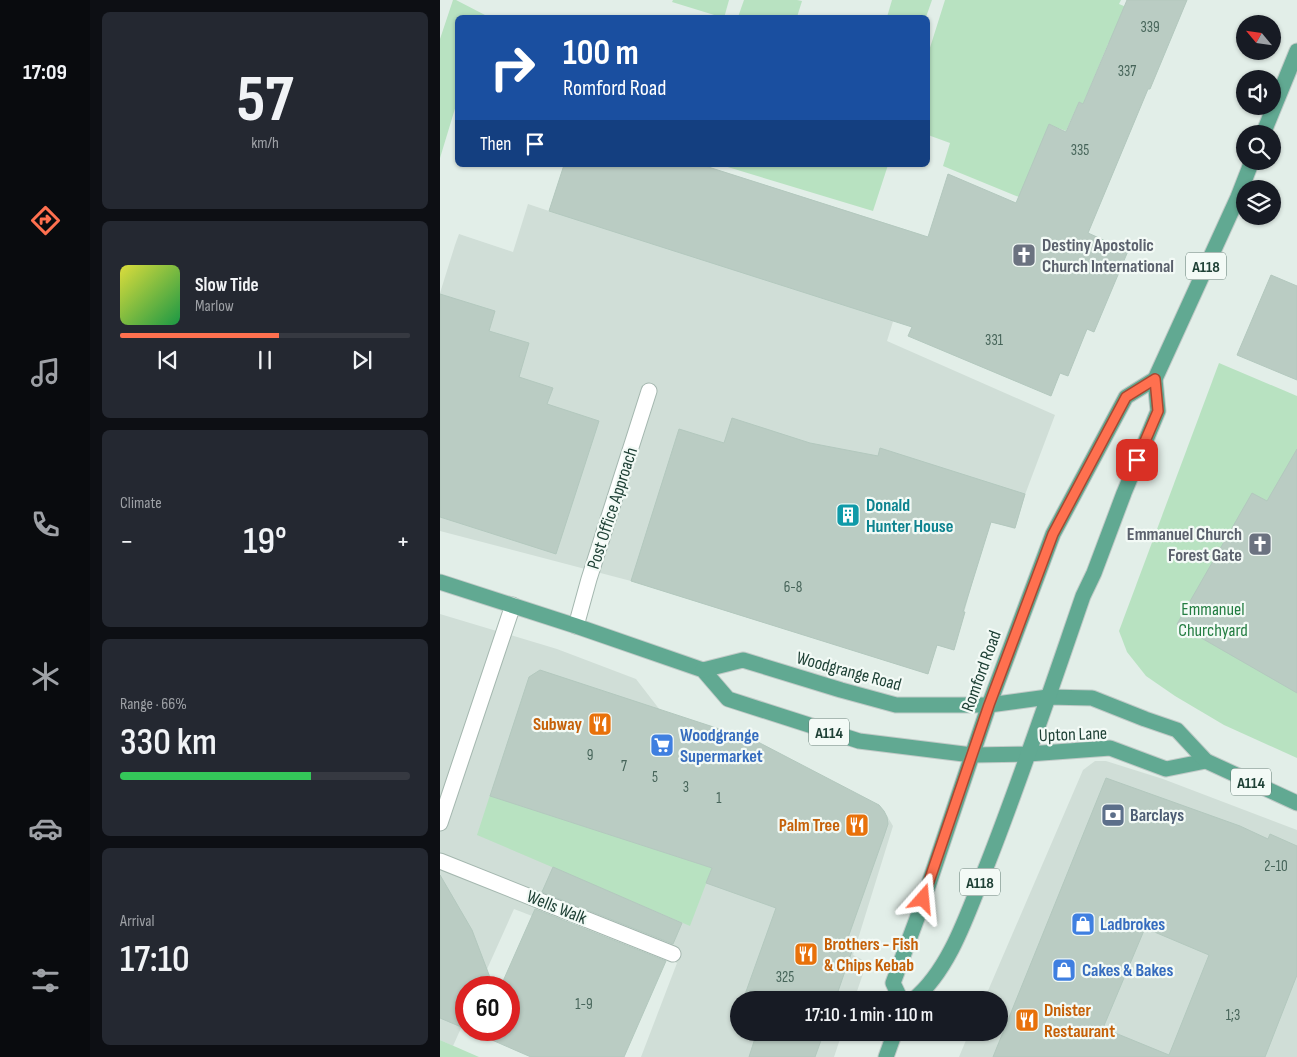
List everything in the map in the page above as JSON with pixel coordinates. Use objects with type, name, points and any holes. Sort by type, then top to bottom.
[{"type":"main road","points":[[1267,125],[1293,70],[1297,51]]},
{"type":"main road","name":"A118","points":[[924,991],[956,944],[1007,814],[1083,596],[1158,411],[1155,379],[1238,198],[1249,170]]},
{"type":"main road","name":"Romford Road","points":[[897,991],[894,983],[989,705],[1053,534],[1126,397],[1155,379]]},
{"type":"main road","points":[[440,582],[703,670]]},
{"type":"main road","name":"Woodgrange Road","points":[[703,670],[744,660],[896,705],[989,705]]},
{"type":"main road","name":"A114","points":[[703,670],[728,699],[859,741],[972,755],[1028,754]]},
{"type":"main road","name":"A114","points":[[989,705],[1048,697]]},
{"type":"main road","name":"Upton Lane","points":[[1048,697],[1092,698],[1177,730],[1206,761],[1297,803]]},
{"type":"main road","name":"Upton Lane","points":[[1028,754],[1110,748],[1166,769],[1206,761]]},
{"type":"main road","points":[[886,1057],[892,1041]]},
{"type":"street","name":"Post Office Approach","points":[[576,626],[589,578],[649,391]]},
{"type":"street","points":[[440,823],[513,605]]},
{"type":"street","name":"Wells Walk","points":[[440,861],[673,954]]},
{"type":"shaded area","points":[[563,167],[708,167],[920,234],[887,341],[1055,415],[1026,492],[1015,529],[989,521],[954,650],[937,645],[928,674],[631,581],[440,531],[440,293],[455,245],[459,234],[513,252],[528,204],[549,211]]},
{"type":"shaded area","points":[[440,614],[557,649],[636,679],[660,710],[879,805],[893,826],[853,955],[867,962],[857,991],[730,991],[730,1041],[839,1041],[834,1057],[641,1057],[677,963],[563,915],[558,926],[514,909],[484,976],[455,976],[455,1041],[453,1046],[440,1040]]},
{"type":"shaded area","points":[[1095,761],[1106,761],[1163,779],[1297,830],[1297,1057],[959,1057],[966,1041],[1008,1041],[1008,991],[988,991],[1083,770]]},
{"type":"green space","points":[[453,0],[485,15],[455,15],[455,109],[440,158],[440,39]]},
{"type":"green space","points":[[673,0],[729,0],[725,15],[714,15],[672,2]]},
{"type":"green space","points":[[744,0],[802,1],[798,15],[739,15]]},
{"type":"green space","points":[[892,0],[932,0],[927,15],[888,15]]},
{"type":"green space","points":[[945,0],[1121,0],[1119,4],[1131,9],[1108,44],[1083,104],[1079,102],[1066,131],[1050,125],[1036,204],[943,166],[950,143],[930,136],[930,48]]},
{"type":"green space","points":[[728,167],[887,167],[873,211]]},
{"type":"green space","name":"Emmanuel Churchyard","points":[[1219,363],[1297,396],[1297,758],[1224,725],[1175,696],[1146,676],[1127,652],[1119,631]]},
{"type":"green space","points":[[490,795],[712,868],[690,926],[477,835]]},
{"type":"green space","points":[[440,1040],[479,1057],[440,1057]]},
{"type":"building","points":[[1127,0],[1187,0],[1088,233],[1128,251],[1094,332],[1087,329],[1068,376],[1060,373],[1051,396],[908,336],[912,327],[549,211],[563,167],[708,167],[928,237],[948,174],[1016,203],[1049,124],[1066,132],[1079,102],[1083,104]]},
{"type":"building","points":[[1271,275],[1297,286],[1297,380],[1237,355]]},
{"type":"building","points":[[440,294],[495,311],[489,331],[529,343],[519,377],[553,388],[547,404],[599,421],[556,554],[440,517]]},
{"type":"building","points":[[732,418],[810,443],[878,456],[880,448],[1025,494],[1015,528],[991,522],[963,612],[965,612],[954,650],[937,645],[928,674],[631,581],[679,429],[724,443]]},
{"type":"building","name":"Emmanuel Church Forest Gate","points":[[1297,449],[1297,693],[1177,624],[1252,493],[1267,501]]},
{"type":"building","points":[[540,670],[756,741],[879,805],[887,817],[888,824],[844,949],[852,951],[838,991],[746,991],[776,908],[706,883],[712,868],[490,796],[529,677]]},
{"type":"building","points":[[1106,778],[1240,826],[1268,839],[1270,834],[1297,846],[1297,975],[1265,1057],[993,1057],[999,1041],[1008,1041],[1008,1020]],"holes":[[[1145,928],[1209,955],[1169,1055],[1103,1028]]]},
{"type":"building","points":[[553,867],[682,923],[673,944],[542,892]]},
{"type":"building","points":[[440,875],[472,930],[489,976],[455,976],[455,1024],[440,1018]]},
{"type":"building","points":[[535,909],[666,961],[624,1057],[531,1057],[494,1041],[520,1041],[520,976],[505,976]]},
{"type":"building","points":[[754,1041],[821,1041],[815,1057],[749,1057]]},
{"type":"place","name":"Destiny Apostolic Church International","points":[[1024,255]]},
{"type":"place","name":"Donald Hunter House","points":[[848,515]]},
{"type":"place","name":"Emmanuel Church Forest Gate","points":[[1260,544]]},
{"type":"place","name":"Subway","points":[[600,724]]},
{"type":"place","name":"Woodgrange Supermarket","points":[[662,745]]},
{"type":"place","name":"Barclays","points":[[1113,815]]},
{"type":"place","name":"Palm Tree","points":[[857,825]]},
{"type":"place","name":"Ladbrokes","points":[[1083,924]]},
{"type":"place","name":"Brothers - Fish & Chips Kebab","points":[[806,954]]},
{"type":"place","name":"Cakes & Bakes","points":[[1064,970]]},
{"type":"place","name":"Dnister Restaurant","points":[[1027,1020]]},
{"type":"route","points":[[923,899],[1013,637],[1053,534],[1126,397],[1155,379],[1158,411],[1137,460]]}]
